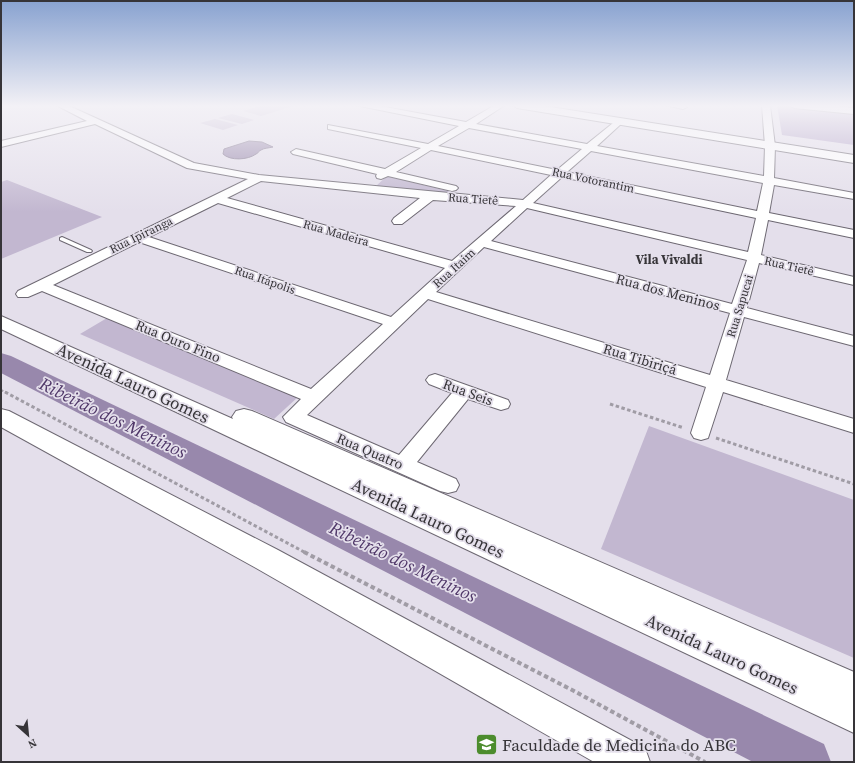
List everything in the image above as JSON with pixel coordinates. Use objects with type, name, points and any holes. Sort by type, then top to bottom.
[{"type":"main road","points":[[736,141],[854,159]]},
{"type":"main road","name":"Avenida Lauro Gomes","points":[[1,308],[854,690]]},
{"type":"main road","name":"Avenida Lauro Gomes","points":[[1,322],[854,715]]},
{"type":"main road","points":[[1,417],[268,559],[631,762]]},
{"type":"street","points":[[1,144],[15,141]]},
{"type":"street","name":"Rua Tietê","points":[[135,141],[191,166],[259,178],[430,196],[456,194],[519,203],[854,281]]},
{"type":"street","name":"Rua Votorantim","points":[[398,141],[854,234]]},
{"type":"street","points":[[362,188],[441,141]]},
{"type":"street","points":[[554,141],[854,196]]},
{"type":"street","name":"Rua Itaim","points":[[293,418],[455,266],[482,243],[519,203],[560,173],[596,141]]},
{"type":"street","name":"Rua Sapucai","points":[[701,433],[718,382],[754,258],[769,181],[769,141]]},
{"type":"street","points":[[296,152],[386,173],[456,194]]},
{"type":"street","points":[[191,166],[234,190]]},
{"type":"street","name":"Rua Ipiranga","points":[[23,294],[136,237],[259,178]]},
{"type":"street","points":[[398,220],[430,196]]},
{"type":"street","name":"Rua Madeira","points":[[217,199],[455,266]]},
{"type":"street","name":"Rua Itápolis","points":[[136,237],[394,323]]},
{"type":"street","name":"Rua dos Meninos","points":[[482,243],[854,341]]},
{"type":"street","name":"Rua Ouro Fino","points":[[41,285],[315,398]]},
{"type":"street","name":"Rua Tibiriçá","points":[[426,294],[718,382],[854,426]]},
{"type":"street","name":"Rua Seis","points":[[435,380],[501,404]]},
{"type":"street","points":[[403,466],[464,391]]},
{"type":"street","name":"Rua Quatro","points":[[293,418],[448,485]]},
{"type":"lane","points":[[62,239],[89,251]]},
{"type":"path","points":[[1,390],[354,579],[574,691],[704,762]]},
{"type":"path","points":[[610,404],[854,484]]},
{"type":"shaded area","points":[[249,141],[262,142],[273,147],[262,149],[248,158],[234,159],[223,154],[224,149]]},
{"type":"shaded area","points":[[822,141],[854,141],[854,145]]},
{"type":"shaded area","points":[[387,176],[452,192],[454,194],[376,186]]},
{"type":"shaded area","points":[[7,180],[102,217],[1,259],[1,182]]},
{"type":"shaded area","points":[[107,318],[298,397],[274,419],[80,334]]},
{"type":"shaded area","points":[[649,426],[854,500],[854,658],[601,549]]},
{"type":"waterway","name":"Ribeirão dos Meninos","points":[[1,362],[806,762]]},
{"type":"place","name":"Faculdade de Medicina do ABC","points":[[486,745]]},
{"type":"district","name":"Vila Vivaldi","points":[[669,259]]}]
